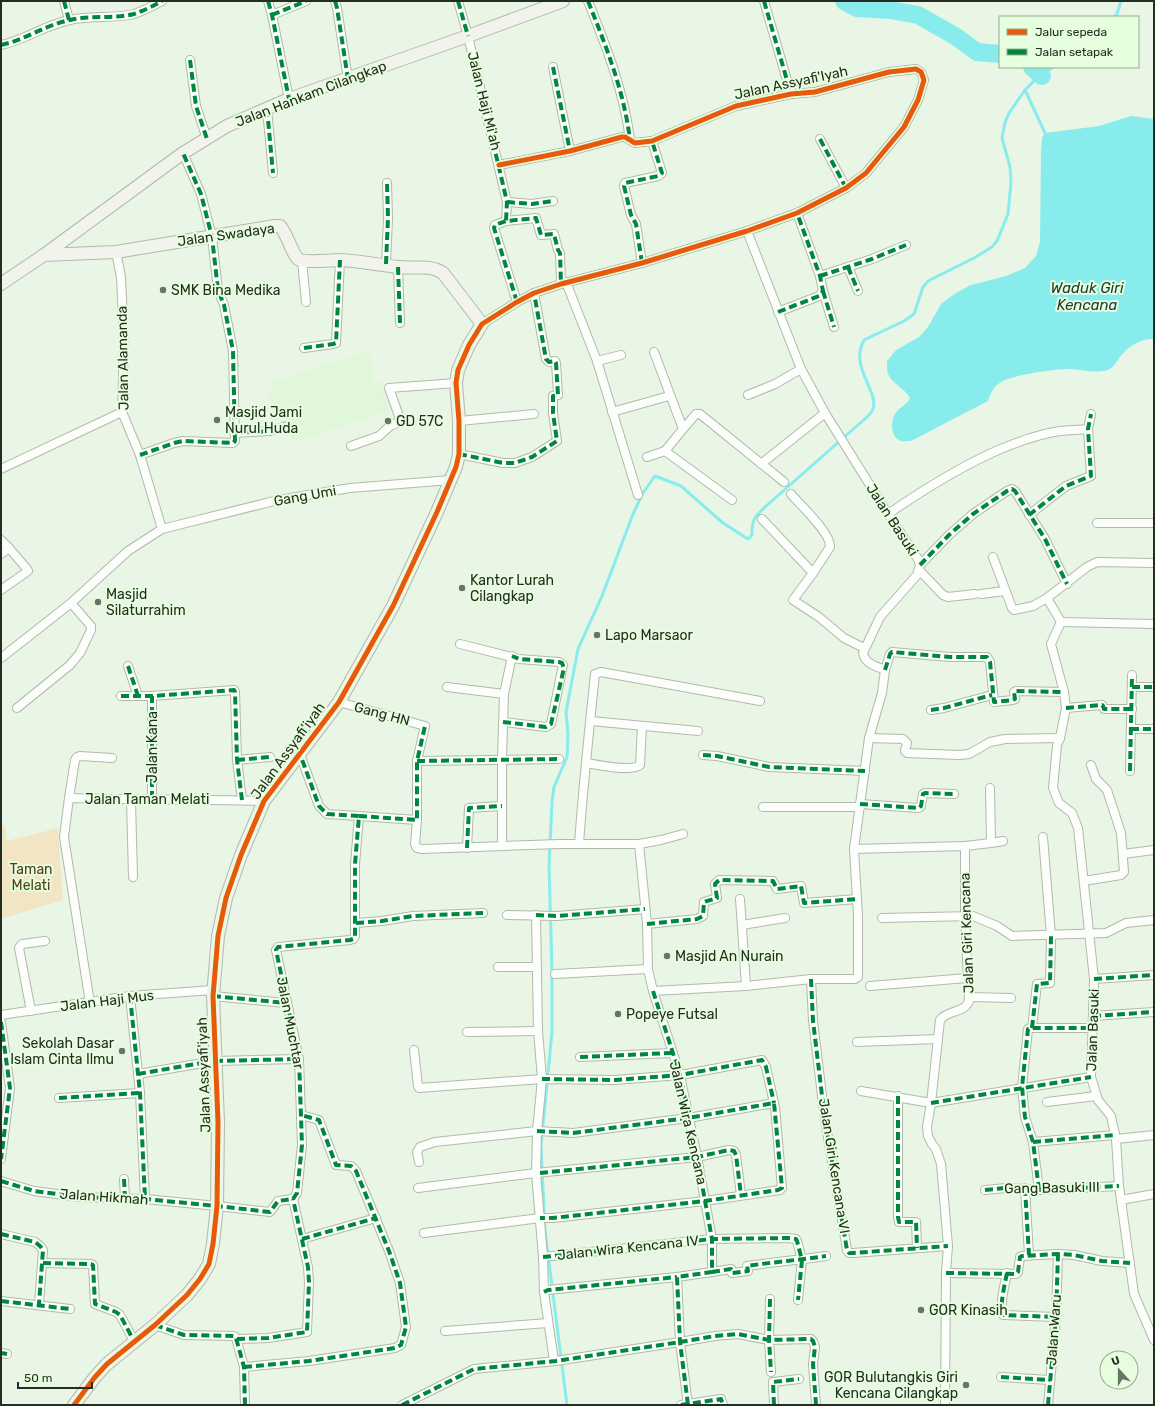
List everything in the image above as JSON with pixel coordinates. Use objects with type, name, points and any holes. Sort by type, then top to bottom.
[{"type":"street","points":[[64,1],[69,20]]},
{"type":"street","points":[[1,45],[26,38],[44,28],[69,20],[89,16],[134,14],[162,1]]},
{"type":"street","points":[[268,1],[289,99]]},
{"type":"street","points":[[272,14],[306,1]]},
{"type":"street","points":[[335,1],[348,79]]},
{"type":"street","name":"Jalan Haji Mi'ah","points":[[458,1],[468,36],[499,165],[507,202],[506,221]]},
{"type":"street","name":"Jalan Hankam Cilangkap","points":[[1,284],[183,153],[227,126],[289,99],[563,1]]},
{"type":"street","points":[[588,1],[612,61],[628,123],[630,140]]},
{"type":"street","points":[[764,1],[791,94]]},
{"type":"street","points":[[190,60],[196,106],[206,139]]},
{"type":"street","points":[[553,67],[570,151]]},
{"type":"street","name":"Jalan Assyafi'Iyah","points":[[482,324],[534,293],[563,283],[642,263],[747,231],[797,213],[846,188],[866,173],[904,127],[918,100],[924,80],[921,72],[916,69],[889,72],[815,92],[791,94],[736,106],[652,141],[635,142],[622,137],[570,151],[499,165]]},
{"type":"street","points":[[267,109],[273,173]]},
{"type":"street","points":[[820,139],[846,188]]},
{"type":"street","points":[[642,263],[636,224],[631,215],[624,186],[627,182],[662,174],[652,141]]},
{"type":"street","points":[[140,455],[183,441],[233,444],[235,441],[233,351],[224,305],[218,290],[212,237],[201,194],[183,153]]},
{"type":"street","points":[[387,183],[392,266],[400,323]]},
{"type":"street","points":[[507,202],[532,204],[553,201]]},
{"type":"street","points":[[797,213],[820,276],[834,327]]},
{"type":"street","points":[[517,302],[494,228],[495,225],[506,221],[536,218],[541,235],[555,234],[560,253],[563,283],[597,361],[638,495]]},
{"type":"street","name":"Jalan Swadaya","points":[[44,254],[116,252],[280,226],[284,231],[296,257],[302,261]]},
{"type":"street","name":"Jalan Basuki","points":[[747,231],[801,369],[825,413],[918,559],[920,567],[918,575],[884,612],[864,648]]},
{"type":"street","points":[[820,276],[906,245]]},
{"type":"street","name":"Jalan Alamanda","points":[[116,252],[121,277],[124,342],[122,412],[140,455],[162,529]]},
{"type":"street","points":[[304,348],[336,343],[340,260]]},
{"type":"street","points":[[306,302],[302,261],[340,260],[392,266],[429,268],[443,273],[482,324]]},
{"type":"street","points":[[848,267],[858,291]]},
{"type":"street","points":[[778,312],[819,296],[823,291]]},
{"type":"street","points":[[459,454],[503,463],[514,462],[532,457],[558,442],[553,408],[553,396],[558,395],[556,363],[555,361],[549,362],[546,359],[534,293]]},
{"type":"street","name":"Jalan Assyafi'iyah","points":[[74,1405],[107,1364],[155,1325],[187,1295],[200,1279],[209,1264],[213,1244],[213,1205],[218,1122],[213,993],[218,936],[226,898],[241,855],[264,801],[339,702],[393,606],[451,480],[459,454],[459,421],[456,383],[458,370],[462,358],[482,324]]},
{"type":"street","points":[[654,352],[669,396],[683,430]]},
{"type":"street","points":[[597,361],[621,355]]},
{"type":"street","points":[[748,395],[774,384],[801,369]]},
{"type":"street","points":[[351,446],[379,436],[390,426],[399,422],[400,419],[389,388],[456,383]]},
{"type":"street","points":[[612,412],[669,396]]},
{"type":"street","points":[[1,469],[122,412]]},
{"type":"street","points":[[761,464],[825,413]]},
{"type":"street","points":[[459,421],[534,414]]},
{"type":"street","points":[[647,457],[665,451],[696,414],[700,414],[784,482]]},
{"type":"street","points":[[1029,515],[1066,486],[1091,476],[1088,429],[1091,414]]},
{"type":"street","points":[[235,433],[270,431],[287,426]]},
{"type":"street","points":[[888,514],[918,493],[954,472],[1009,446],[1030,438],[1060,431],[1088,429]]},
{"type":"street","points":[[665,451],[732,500]]},
{"type":"street","name":"Gang Umi","points":[[1,658],[71,603],[128,551],[162,529],[274,501],[302,496],[350,488],[451,480]]},
{"type":"street","points":[[1005,591],[948,597],[943,594],[920,567],[948,535],[973,514],[1009,490],[1015,491],[1045,539],[1067,584]]},
{"type":"street","points":[[791,494],[827,534],[831,543],[830,548],[814,573],[793,600],[819,617],[844,638],[864,648],[864,658],[867,662],[885,670]]},
{"type":"street","points":[[762,520],[814,573]]},
{"type":"street","points":[[1097,523],[1154,523]]},
{"type":"street","points":[[1,540],[28,571],[1,590]]},
{"type":"street","points":[[1,554],[9,548]]},
{"type":"street","points":[[993,557],[1005,591],[1014,610],[1033,606],[1047,598],[1087,568],[1098,562],[1154,563]]},
{"type":"street","points":[[1047,598],[1061,622],[1154,624]]},
{"type":"street","points":[[17,708],[70,665],[80,653],[92,626],[71,603]]},
{"type":"street","name":"Jalan Basuki","points":[[1061,622],[1051,644],[1064,692],[1066,708],[1060,738],[1057,745],[1052,788],[1059,803],[1072,813],[1078,828],[1094,979],[1091,1077],[1098,1100],[1112,1116],[1119,1186],[1134,1294],[1154,1340]]},
{"type":"street","points":[[460,644],[519,659],[562,663],[564,668],[551,724],[546,727],[503,722]]},
{"type":"street","points":[[653,991],[746,986],[811,979],[855,979],[858,977],[857,898],[854,849],[869,738],[882,693],[885,670],[892,652],[950,657],[986,657],[990,662],[992,695],[993,701],[995,702],[1015,699],[1014,692],[1016,691],[1064,692]]},
{"type":"street","points":[[502,846],[504,694],[512,656]]},
{"type":"street","points":[[128,666],[138,696]]},
{"type":"street","points":[[579,844],[596,674],[601,672],[760,701]]},
{"type":"street","points":[[1130,771],[1132,675]]},
{"type":"street","points":[[447,687],[504,694]]},
{"type":"street","points":[[1132,687],[1154,687]]},
{"type":"street","points":[[121,696],[152,696],[234,690],[237,760],[242,800]]},
{"type":"street","points":[[931,710],[950,707],[992,695]]},
{"type":"street","name":"Jalan Kana","points":[[152,696],[152,799]]},
{"type":"street","name":"Gang HN","points":[[339,702],[425,726],[417,761]]},
{"type":"street","points":[[1066,708],[1102,705],[1105,709],[1132,709]]},
{"type":"street","points":[[591,721],[698,731]]},
{"type":"street","points":[[586,763],[637,768],[640,765],[642,726]]},
{"type":"street","points":[[1131,728],[1154,729]]},
{"type":"street","points":[[869,738],[903,739],[906,742],[905,751],[907,753],[960,755],[969,754],[990,742],[1005,739],[1060,738]]},
{"type":"street","points":[[300,754],[319,806],[327,814],[417,820]]},
{"type":"street","points":[[703,755],[717,756],[769,767],[865,771]]},
{"type":"street","points":[[69,798],[75,759],[80,756],[112,758]]},
{"type":"street","points":[[237,760],[270,757]]},
{"type":"street","points":[[559,759],[417,761],[417,820],[415,844],[417,848],[467,848],[538,844],[639,844],[683,834]]},
{"type":"street","points":[[1084,881],[1121,875],[1124,872],[1121,833],[1107,790],[1096,779],[1090,765]]},
{"type":"street","points":[[990,788],[991,843]]},
{"type":"street","points":[[763,807],[860,806],[919,808],[921,806],[923,794],[925,793],[954,794]]},
{"type":"street","name":"Jalan Taman Melati","points":[[90,1003],[64,837],[69,798],[264,801]]},
{"type":"street","points":[[131,800],[133,876]]},
{"type":"street","points":[[467,848],[469,808],[502,806]]},
{"type":"street","name":"Jalan Muchtar","points":[[293,1199],[297,1193],[299,1182],[302,1145],[299,1058],[296,1039],[286,1003],[276,950],[278,947],[350,940],[355,936],[355,864],[360,816]]},
{"type":"street","points":[[1032,1028],[1037,984],[1050,983],[1051,936],[1043,837]]},
{"type":"street","points":[[854,849],[965,846],[1003,841]]},
{"type":"street","name":"Jalan Wira Kencana","points":[[639,844],[647,924],[648,969],[653,991],[680,1075],[712,1239],[712,1272]]},
{"type":"street","name":"Jalan Giri Kencana","points":[[944,1405],[946,1273],[948,1246],[941,1164],[936,1149],[928,1136],[927,1127],[940,1020],[943,1015],[964,1008],[968,1005],[969,997],[965,916],[965,846]]},
{"type":"street","points":[[1123,854],[1154,850]]},
{"type":"street","points":[[647,924],[697,919],[703,916],[704,902],[717,898],[715,884],[719,880],[773,882],[777,889],[801,886],[804,903],[857,898]]},
{"type":"street","points":[[740,899],[746,986]]},
{"type":"street","points":[[507,915],[553,916],[645,910]]},
{"type":"street","points":[[356,923],[382,922],[413,916],[483,913]]},
{"type":"street","points":[[536,915],[538,1031],[547,1080],[538,1131],[541,1173],[541,1218],[547,1257],[546,1291],[548,1323],[555,1361]]},
{"type":"street","points":[[882,918],[973,916],[997,926],[1012,936],[1106,934],[1126,923],[1154,920]]},
{"type":"street","points":[[742,925],[785,918]]},
{"type":"street","points":[[31,1011],[19,948],[22,944],[45,941]]},
{"type":"street","points":[[498,967],[537,967]]},
{"type":"street","points":[[555,974],[648,969]]},
{"type":"street","points":[[1094,979],[1154,975]]},
{"type":"street","points":[[870,986],[967,978]]},
{"type":"street","name":"Jalan Giri Kencana VI","points":[[811,979],[825,1120],[847,1250],[849,1253],[853,1253],[948,1246]]},
{"type":"street","name":"Jalan Haji Mus","points":[[1,1015],[130,996],[213,993],[286,1003]]},
{"type":"street","points":[[130,996],[140,1093],[145,1199]]},
{"type":"street","points":[[969,997],[1011,998]]},
{"type":"street","points":[[1094,1016],[1154,1012]]},
{"type":"street","points":[[1,1022],[10,1088],[1,1159]]},
{"type":"street","points":[[1039,1190],[1033,1142],[1025,1117],[1022,1087],[1028,1029],[1093,1028]]},
{"type":"street","points":[[467,1032],[538,1031]]},
{"type":"street","points":[[857,1042],[938,1039]]},
{"type":"street","points":[[414,1050],[419,1088],[547,1080],[616,1080],[680,1075],[762,1060],[766,1067],[774,1103],[782,1188],[778,1190],[705,1201],[541,1218],[424,1233]]},
{"type":"street","points":[[580,1057],[672,1053]]},
{"type":"street","points":[[138,1074],[215,1061],[299,1058]]},
{"type":"street","points":[[861,1091],[898,1096],[931,1103],[1091,1077]]},
{"type":"street","points":[[59,1098],[140,1093]]},
{"type":"street","points":[[898,1096],[898,1217],[899,1222],[916,1222],[917,1248]]},
{"type":"street","points":[[1047,1102],[1096,1096]]},
{"type":"street","points":[[419,1162],[417,1152],[420,1147],[435,1142],[538,1131],[573,1133],[688,1118],[774,1103]]},
{"type":"street","points":[[244,1367],[325,1359],[395,1348],[401,1344],[406,1327],[400,1283],[389,1250],[356,1171],[351,1166],[336,1165],[319,1120],[301,1115]]},
{"type":"street","points":[[1033,1142],[1154,1135]]},
{"type":"street","points":[[418,1188],[541,1173],[697,1157],[729,1150],[734,1151],[736,1155],[741,1195]]},
{"type":"street","points":[[124,1179],[125,1199]]},
{"type":"street","name":"Jalan Hikmah","points":[[1,1181],[34,1191],[79,1197],[145,1199],[270,1212],[278,1201],[293,1199]]},
{"type":"street","name":"Gang Basuki III","points":[[985,1190],[1025,1188],[1039,1190],[1119,1186]]},
{"type":"street","points":[[1025,1188],[1025,1255]]},
{"type":"street","points":[[1121,1200],[1154,1194]]},
{"type":"street","points":[[155,1325],[184,1334],[234,1336],[237,1338],[268,1338],[307,1332],[308,1267],[293,1199]]},
{"type":"street","points":[[302,1239],[376,1218]]},
{"type":"street","points":[[1,1234],[27,1240],[40,1246],[43,1250],[39,1304]]},
{"type":"street","name":"Jalan Wira Kencana IV","points":[[547,1257],[712,1239],[773,1237],[796,1239],[802,1260]]},
{"type":"street","name":"Jalan Waru","points":[[1048,1405],[1056,1317],[1058,1254]]},
{"type":"street","points":[[946,1273],[1007,1274],[1018,1272],[1020,1259],[1025,1255],[1074,1255],[1102,1261],[1130,1263]]},
{"type":"street","points":[[546,1291],[677,1277],[731,1269],[732,1273],[737,1273],[748,1271],[747,1266],[826,1256]]},
{"type":"street","points":[[798,1300],[802,1260]]},
{"type":"street","points":[[42,1263],[93,1265],[95,1304],[120,1315],[134,1342]]},
{"type":"street","points":[[1007,1274],[1002,1305],[1002,1313],[1004,1315],[1056,1317]]},
{"type":"street","points":[[677,1277],[685,1405],[720,1399],[723,1405]]},
{"type":"street","points":[[770,1299],[769,1340],[771,1372]]},
{"type":"street","points":[[1,1301],[39,1304],[70,1309]]},
{"type":"street","points":[[445,1331],[548,1323]]},
{"type":"street","points":[[402,1405],[413,1402],[474,1369],[566,1360],[715,1336],[738,1334],[769,1340],[811,1339],[815,1347],[813,1364],[816,1405]]},
{"type":"street","points":[[237,1338],[244,1367],[245,1405]]},
{"type":"street","points":[[1001,1377],[1050,1380]]},
{"type":"street","points":[[774,1405],[772,1382],[799,1379]]},
{"type":"shaded area","points":[[368,351],[373,367],[370,368],[374,381],[380,380],[390,411],[292,443],[285,418],[275,421],[267,395],[275,393],[271,382]]},
{"type":"green space","name":"Taman Melati","points":[[1,825],[5,826],[7,841],[58,828],[63,900],[1,919]]},
{"type":"water","name":"Waduk Giri Kencana","points":[[1131,116],[1154,119],[1154,339],[1144,340],[1131,346],[1110,369],[1096,371],[1071,369],[1035,372],[1007,379],[994,388],[988,401],[911,441],[902,441],[895,437],[892,429],[893,417],[910,398],[888,374],[887,361],[896,350],[919,337],[928,327],[941,304],[956,293],[971,285],[1006,276],[1025,268],[1036,256],[1040,242],[1041,152],[1042,138],[1045,133],[1099,126]]},
{"type":"waterway","points":[[844,1],[857,8],[890,10],[918,15],[955,36],[977,52],[999,54]]},
{"type":"waterway","points":[[1115,16],[1121,1]]},
{"type":"waterway","points":[[1033,68],[1042,76]]},
{"type":"waterway","points":[[567,1405],[545,1231],[541,1145],[552,1032],[549,866],[552,802],[554,787],[567,757],[568,734],[566,712],[578,649],[602,596],[633,514],[643,493],[655,476],[681,486],[723,523],[748,539],[752,535],[752,525],[756,516],[867,417],[873,409],[874,402],[860,360],[860,350],[864,340],[904,321],[914,314],[923,287],[928,281],[974,258],[992,247],[997,241],[1008,214],[1011,182],[1010,167],[1002,138],[1005,123],[1009,113],[1025,90],[1034,81],[1052,68]]},
{"type":"waterway","points":[[1025,90],[1045,133]]},
{"type":"marked path","points":[[64,1],[69,20]]},
{"type":"marked path","points":[[1,45],[18,40],[61,22],[86,18],[134,14],[162,1]]},
{"type":"marked path","points":[[268,1],[289,99]]},
{"type":"marked path","points":[[272,15],[306,1]]},
{"type":"marked path","points":[[335,1],[348,79]]},
{"type":"marked path","points":[[458,1],[468,36]]},
{"type":"marked path","points":[[588,1],[608,52],[619,86],[630,140]]},
{"type":"marked path","points":[[764,1],[791,94]]},
{"type":"marked path","points":[[190,60],[196,106],[207,139]]},
{"type":"marked path","points":[[553,67],[570,151]]},
{"type":"marked path","points":[[267,109],[273,173]]},
{"type":"marked path","points":[[820,139],[846,188]]},
{"type":"marked path","points":[[642,263],[636,224],[631,215],[624,186],[625,183],[658,176],[662,173],[652,141]]},
{"type":"marked path","points":[[493,142],[507,202],[506,221]]},
{"type":"marked path","points":[[140,455],[183,441],[233,443],[235,441],[233,351],[224,305],[218,290],[212,237],[201,194],[183,153]]},
{"type":"marked path","points":[[386,264],[388,218],[387,183]]},
{"type":"marked path","points":[[507,202],[532,204],[553,201]]},
{"type":"marked path","points":[[778,312],[819,296],[823,291],[820,276],[797,213]]},
{"type":"marked path","points":[[517,302],[494,228],[495,225],[506,221],[536,218],[541,235],[554,234],[560,253],[561,284]]},
{"type":"marked path","points":[[820,276],[872,259],[906,245]]},
{"type":"marked path","points":[[304,348],[336,343],[340,260]]},
{"type":"marked path","points":[[398,267],[400,323]]},
{"type":"marked path","points":[[848,267],[858,291]]},
{"type":"marked path","points":[[823,291],[834,327]]},
{"type":"marked path","points":[[459,454],[503,463],[515,463],[532,457],[557,441],[553,413],[553,396],[558,395],[556,363],[555,361],[549,362],[546,359],[534,293]]},
{"type":"marked path","points":[[1029,515],[1066,486],[1091,476],[1088,429],[1091,414]]},
{"type":"marked path","points":[[235,433],[270,431],[287,426]]},
{"type":"marked path","points":[[920,565],[949,535],[973,514],[1012,489],[1015,491],[1045,539],[1067,584]]},
{"type":"marked path","points":[[885,670],[892,652],[950,657],[987,657],[990,662],[994,702],[1013,700],[1015,699],[1014,692],[1016,691],[1064,692]]},
{"type":"marked path","points":[[503,722],[546,727],[551,724],[564,668],[562,663],[559,662],[519,659],[512,656]]},
{"type":"marked path","points":[[128,666],[138,696]]},
{"type":"marked path","points":[[1130,771],[1132,675]]},
{"type":"marked path","points":[[1132,687],[1154,687]]},
{"type":"marked path","points":[[121,696],[152,696],[234,690],[237,760],[242,800]]},
{"type":"marked path","points":[[931,710],[992,695]]},
{"type":"marked path","points":[[152,696],[152,799]]},
{"type":"marked path","points":[[1066,708],[1102,705],[1104,709],[1132,709]]},
{"type":"marked path","points":[[359,816],[417,820],[417,761],[425,726]]},
{"type":"marked path","points":[[1131,729],[1154,729]]},
{"type":"marked path","points":[[293,1199],[297,1193],[302,1145],[299,1059],[276,950],[278,947],[350,940],[355,936],[355,864],[359,816],[327,814],[319,806],[300,754]]},
{"type":"marked path","points":[[703,755],[717,756],[769,767],[865,771]]},
{"type":"marked path","points":[[237,760],[270,757]]},
{"type":"marked path","points":[[417,761],[559,759]]},
{"type":"marked path","points":[[860,804],[919,808],[921,806],[923,794],[925,793],[954,794]]},
{"type":"marked path","points":[[467,848],[469,808],[502,806]]},
{"type":"marked path","points":[[647,924],[697,919],[703,916],[704,902],[717,898],[715,884],[719,880],[773,881],[777,889],[801,886],[804,903],[857,899]]},
{"type":"marked path","points":[[536,915],[557,916],[645,909]]},
{"type":"marked path","points":[[356,923],[413,916],[483,913]]},
{"type":"marked path","points":[[1032,1028],[1037,984],[1050,983],[1051,936]]},
{"type":"marked path","points":[[1094,979],[1154,975]]},
{"type":"marked path","points":[[811,979],[813,1021],[825,1120],[847,1250],[849,1253],[853,1253],[948,1246]]},
{"type":"marked path","points":[[653,991],[680,1075],[712,1239],[712,1272],[677,1277],[680,1342],[688,1405]]},
{"type":"marked path","points":[[130,996],[140,1093],[145,1199]]},
{"type":"marked path","points":[[213,996],[286,1003]]},
{"type":"marked path","points":[[1093,1016],[1154,1012]]},
{"type":"marked path","points":[[1,1022],[10,1088],[1,1159]]},
{"type":"marked path","points":[[1039,1190],[1033,1142],[1025,1117],[1022,1087],[1028,1029],[1093,1028]]},
{"type":"marked path","points":[[580,1057],[672,1053]]},
{"type":"marked path","points":[[215,1061],[299,1059]]},
{"type":"marked path","points":[[542,1079],[615,1080],[680,1075],[762,1060],[766,1067],[774,1103]]},
{"type":"marked path","points":[[138,1074],[207,1062]]},
{"type":"marked path","points":[[931,1103],[1091,1077]]},
{"type":"marked path","points":[[59,1098],[140,1093]]},
{"type":"marked path","points":[[898,1096],[898,1217],[899,1222],[916,1222],[917,1248]]},
{"type":"marked path","points":[[537,1131],[573,1133],[688,1118],[774,1103],[782,1188],[778,1190],[705,1201],[553,1218],[540,1218]]},
{"type":"marked path","points":[[244,1367],[309,1361],[395,1348],[401,1345],[406,1327],[400,1283],[389,1251],[356,1171],[351,1166],[336,1165],[319,1120],[301,1115]]},
{"type":"marked path","points":[[1033,1142],[1115,1135]]},
{"type":"marked path","points":[[540,1173],[697,1157],[729,1150],[734,1151],[736,1155],[741,1195]]},
{"type":"marked path","points":[[124,1179],[125,1199]]},
{"type":"marked path","points":[[1,1181],[34,1191],[79,1197],[145,1199],[270,1212],[278,1201],[293,1199]]},
{"type":"marked path","points":[[985,1190],[1006,1188],[1039,1190],[1119,1186]]},
{"type":"marked path","points":[[1025,1188],[1029,1255]]},
{"type":"marked path","points":[[237,1339],[268,1338],[307,1332],[309,1282],[308,1267],[293,1199]]},
{"type":"marked path","points":[[302,1239],[376,1218]]},
{"type":"marked path","points":[[1,1234],[35,1242],[43,1250],[39,1304]]},
{"type":"marked path","points":[[543,1257],[712,1239],[796,1239],[802,1260],[798,1300]]},
{"type":"marked path","points":[[946,1273],[1016,1274],[1018,1272],[1020,1257],[1022,1256],[1058,1254],[1074,1255],[1102,1261],[1130,1263]]},
{"type":"marked path","points":[[1048,1405],[1056,1317],[1058,1254]]},
{"type":"marked path","points":[[712,1272],[731,1269],[732,1273],[748,1271],[747,1266],[826,1256]]},
{"type":"marked path","points":[[43,1263],[93,1265],[95,1304],[120,1315],[134,1341]]},
{"type":"marked path","points":[[1007,1273],[1002,1301],[1003,1315],[1056,1317]]},
{"type":"marked path","points":[[544,1292],[548,1290],[677,1277]]},
{"type":"marked path","points":[[770,1299],[769,1340],[771,1372]]},
{"type":"marked path","points":[[1,1301],[70,1309]]},
{"type":"marked path","points":[[155,1325],[184,1335],[234,1336],[236,1338],[244,1367],[245,1405]]},
{"type":"marked path","points":[[402,1405],[474,1369],[556,1361],[715,1336],[738,1334],[769,1340],[811,1339],[815,1347],[813,1364],[816,1405]]},
{"type":"marked path","points":[[1,1353],[7,1354]]},
{"type":"marked path","points":[[1001,1377],[1050,1380]]},
{"type":"marked path","points":[[774,1405],[773,1382],[799,1379]]},
{"type":"marked path","points":[[681,1405],[721,1399],[723,1405]]},
{"type":"cycle path","points":[[74,1405],[107,1364],[155,1325],[187,1295],[200,1279],[209,1264],[213,1244],[217,1206],[218,1122],[213,996],[218,936],[226,898],[241,855],[264,801],[339,702],[393,606],[437,512],[456,467],[459,454],[459,421],[456,383],[458,370],[469,345],[482,324],[534,293],[561,284],[642,263],[747,231],[797,213],[846,188],[866,173],[904,127],[918,100],[924,80],[921,72],[916,69],[889,72],[815,92],[791,94],[736,106],[652,141],[635,143],[625,137],[622,137],[570,151],[499,165]]},
{"type":"place","name":"SMK Bina Medika","points":[[163,290]]},
{"type":"place","name":"Masjid Jami Nurul Huda","points":[[217,420]]},
{"type":"place","name":"GD 57C","points":[[388,421]]},
{"type":"place","name":"Kantor Lurah Cilangkap","points":[[462,588]]},
{"type":"place","name":"Masjid Silaturrahim","points":[[98,602]]},
{"type":"place","name":"Lapo Marsaor","points":[[597,635]]},
{"type":"place","name":"Masjid An Nurain","points":[[667,956]]},
{"type":"place","name":"Popeye Futsal","points":[[618,1014]]},
{"type":"place","name":"Sekolah Dasar Islam Cinta Ilmu","points":[[122,1051]]},
{"type":"place","name":"GOR Kinasih","points":[[921,1310]]},
{"type":"place","name":"GOR Bulutangkis Giri Kencana Cilangkap","points":[[966,1385]]}]
